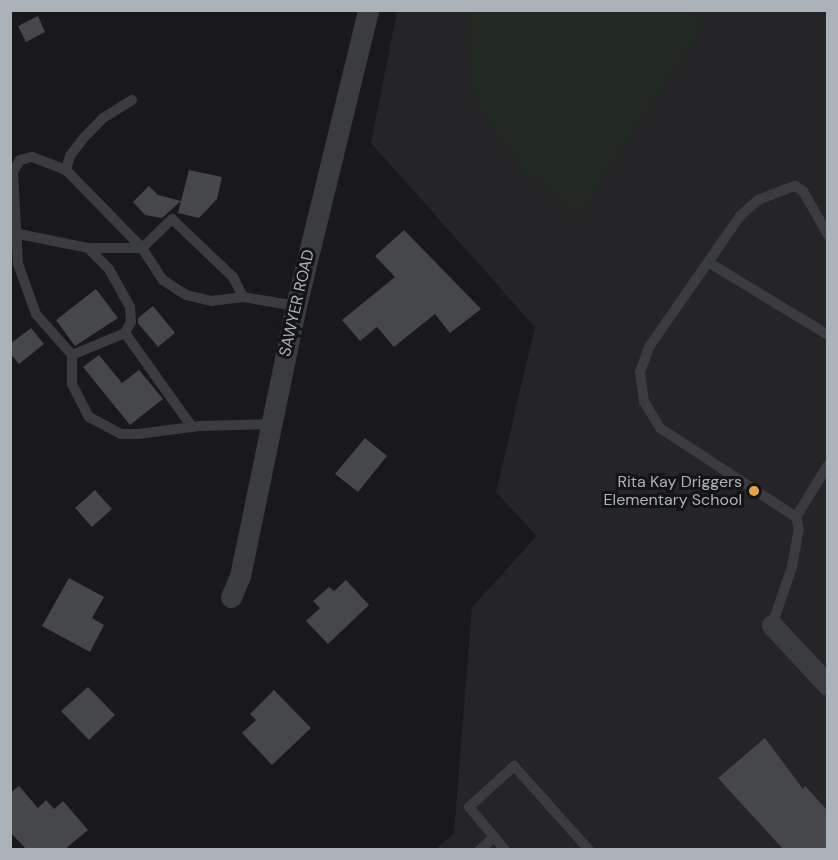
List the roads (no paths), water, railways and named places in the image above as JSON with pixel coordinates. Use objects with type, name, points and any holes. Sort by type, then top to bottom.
[{"type":"street","name":"SAWYER ROAD","points":[[231,597],[240,576],[296,306],[369,10]]},
{"type":"street","points":[[772,625],[828,685]]},
{"type":"lane","points":[[66,170],[70,156],[82,140],[103,118],[132,100]]},
{"type":"lane","points":[[270,424],[192,427],[121,434],[89,417],[72,384],[72,355],[30,302],[18,264],[19,234],[13,204],[13,172],[20,160],[32,157],[66,170],[141,248],[163,280],[186,295],[212,301],[243,297],[296,306]]},
{"type":"lane","points":[[772,625],[792,567],[799,529],[796,517],[660,428],[644,400],[640,372],[649,347],[740,216],[776,190],[795,186],[803,190],[828,235]]},
{"type":"lane","points":[[19,234],[88,248],[141,248],[172,219],[233,277],[243,297]]},
{"type":"lane","points":[[72,355],[125,333],[131,322],[129,307],[109,269],[88,248]]},
{"type":"lane","points":[[708,262],[828,335]]},
{"type":"lane","points":[[125,333],[192,427]]},
{"type":"lane","points":[[796,517],[828,465]]},
{"type":"lane","points":[[505,849],[493,838],[469,807],[514,766],[589,849]]},
{"type":"lane","points":[[480,849],[493,838]]},
{"type":"place","name":"Rita Kay Driggers Elementary School","points":[[754,491]]}]
